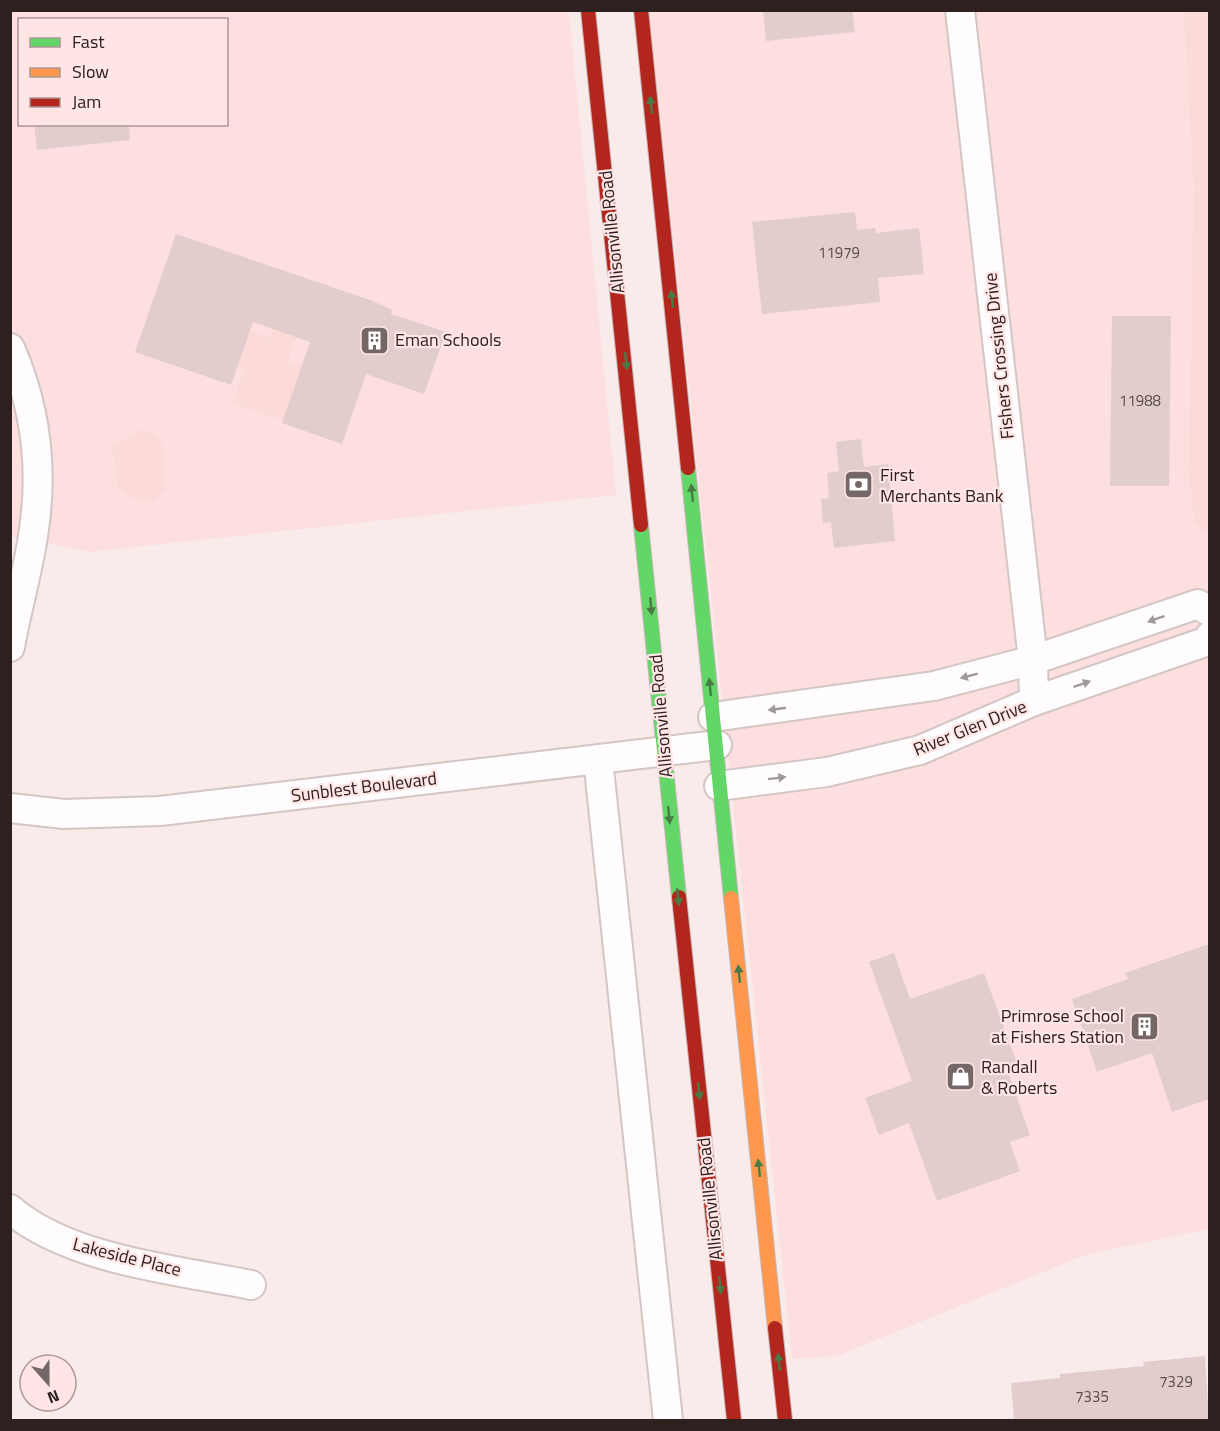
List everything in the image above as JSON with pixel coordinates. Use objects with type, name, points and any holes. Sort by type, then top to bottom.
[{"type":"main road","name":"Allisonville Road","points":[[588,10],[646,548],[663,750],[734,1420]]},
{"type":"main road","points":[[641,10],[694,509],[719,786],[785,1420]]},
{"type":"street","name":"Fishers Crossing Drive","points":[[960,10],[1033,660],[1034,701]]},
{"type":"street","points":[[10,348],[21,373],[33,422],[38,476],[34,528],[10,647]]},
{"type":"street","points":[[713,717],[908,690],[1033,660],[1198,604],[1209,612]]},
{"type":"street","name":"River Glen Drive","points":[[719,786],[827,772],[897,757],[974,728],[1034,701],[1208,641],[1209,636]]},
{"type":"street","name":"Sunblest Boulevard","points":[[10,808],[64,814],[160,810],[717,745]]},
{"type":"street","points":[[598,759],[668,1420]]},
{"type":"street","name":"Lakeside Place","points":[[10,1209],[39,1229],[97,1253],[251,1285]]},
{"type":"shaded area","points":[[10,11],[569,11],[616,495],[90,552],[11,536]]},
{"type":"shaded area","points":[[649,11],[1209,11],[1209,1229],[1085,1255],[837,1356],[792,1359]]},
{"type":"shaded area","points":[[1184,11],[1210,11],[1209,533],[1195,524],[1189,474],[1194,186]]},
{"type":"shaded area","points":[[273,329],[296,337],[288,361],[306,367],[298,378],[283,420],[233,403],[244,370],[237,367],[250,331],[269,338]]},
{"type":"shaded area","points":[[139,430],[157,438],[164,452],[164,490],[153,501],[139,502],[118,488],[112,446]]},
{"type":"building","points":[[763,10],[852,10],[855,32],[766,41]]},
{"type":"building","points":[[34,126],[129,126],[130,140],[37,150]]},
{"type":"building","points":[[855,212],[857,230],[875,228],[876,233],[919,228],[924,274],[878,278],[880,302],[762,314],[752,222]]},
{"type":"building","name":"Eman Schools","points":[[176,234],[373,301],[392,310],[391,314],[446,332],[424,394],[366,374],[342,444],[282,423],[310,342],[253,322],[231,385],[135,352]]},
{"type":"building","points":[[1112,316],[1171,316],[1169,486],[1110,486]]},
{"type":"building","name":"First Merchants Bank","points":[[861,439],[864,467],[888,464],[895,541],[834,548],[831,522],[823,523],[821,499],[829,498],[827,473],[839,471],[836,442]]},
{"type":"building","name":"Primrose School at Fishers Station","points":[[1209,944],[1209,1099],[1172,1112],[1152,1053],[1097,1072],[1072,999],[1128,979],[1125,973]]},
{"type":"building","name":"Randall & Roberts","points":[[894,953],[910,999],[984,973],[1018,1066],[1008,1073],[1030,1135],[1010,1142],[1020,1171],[937,1201],[909,1123],[879,1135],[865,1098],[912,1081],[869,962]]},
{"type":"building","points":[[1205,1356],[1209,1420],[1014,1420],[1011,1383],[1060,1378],[1060,1374],[1144,1366],[1143,1362]]},
{"type":"traffic: fast","points":[[688,468],[731,898]]},
{"type":"traffic: fast","points":[[641,525],[679,897]]},
{"type":"traffic: slow","points":[[731,898],[775,1328]]},
{"type":"traffic: jam","points":[[588,10],[641,525]]},
{"type":"traffic: jam","points":[[641,10],[688,468]]},
{"type":"traffic: jam","points":[[679,897],[734,1420]]},
{"type":"traffic: jam","points":[[775,1328],[785,1420]]},
{"type":"place","name":"Eman Schools","points":[[374,340]]},
{"type":"place","name":"First Merchants Bank","points":[[859,485]]},
{"type":"place","name":"Primrose School at Fishers Station","points":[[1145,1026]]},
{"type":"place","name":"Randall & Roberts","points":[[960,1077]]}]
